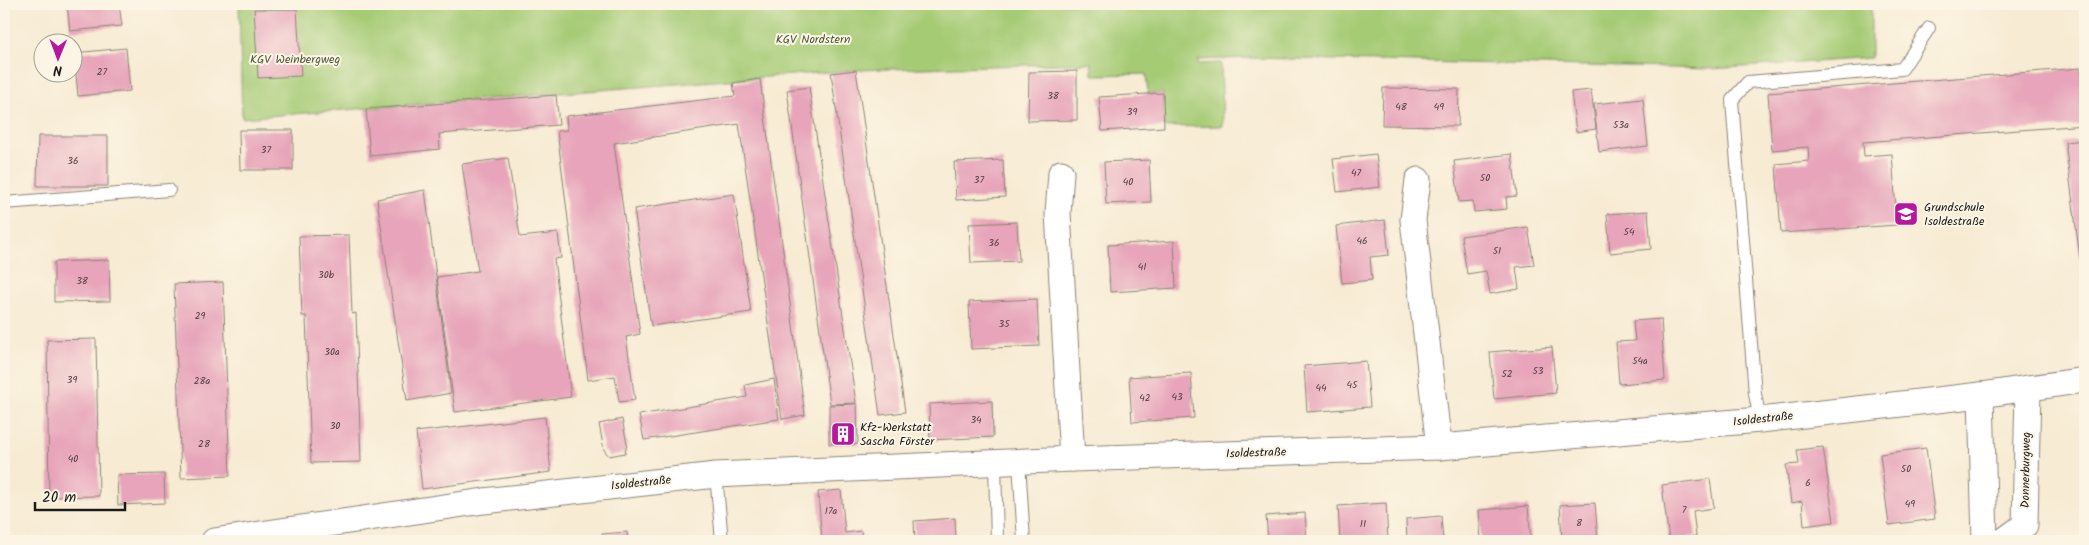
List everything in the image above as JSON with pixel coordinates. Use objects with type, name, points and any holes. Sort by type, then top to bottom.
[{"type":"street","points":[[1061,173],[1058,213],[1072,459]]},
{"type":"street","points":[[1418,180],[1413,220],[1439,447]]},
{"type":"street","name":"Isoldestraße","points":[[214,541],[484,501],[716,475],[1072,459],[1439,447],[1760,420],[1981,395],[2085,380]]},
{"type":"street","name":"Donnerburgweg","points":[[2003,541],[2025,525],[2028,388]]},
{"type":"street","points":[[1981,395],[1985,541]]},
{"type":"lane","points":[[1760,420],[1755,394],[1732,100],[1748,82],[1902,69],[1929,28]]},
{"type":"lane","points":[[4,203],[169,190]]},
{"type":"lane","points":[[995,462],[997,541]]},
{"type":"lane","points":[[1019,462],[1024,541]]},
{"type":"lane","points":[[716,475],[722,541]]},
{"type":"green space","points":[[239,4],[1871,4],[1871,58],[1713,69],[1248,58],[1198,60],[1198,64],[1221,63],[1223,126],[1164,127],[1163,93],[1148,94],[1146,74],[1092,75],[1091,63],[856,70],[242,118]]},
{"type":"building","points":[[67,4],[119,4],[122,26],[70,31]]},
{"type":"building","points":[[254,9],[297,9],[301,76],[258,78]]},
{"type":"building","points":[[126,48],[130,91],[78,96],[77,82],[82,82],[82,52]]},
{"type":"building","points":[[2081,68],[2082,75],[2085,74],[2085,125],[1863,142],[1864,156],[1892,154],[1897,225],[1781,233],[1776,164],[1809,161],[1808,147],[1772,150],[1768,93]]},
{"type":"building","points":[[856,70],[905,412],[880,415],[831,73]]},
{"type":"building","points":[[1077,71],[1077,120],[1028,121],[1029,72]]},
{"type":"building","points":[[760,79],[805,415],[782,419],[739,124],[614,143],[640,334],[626,337],[635,400],[619,402],[615,376],[588,380],[557,131],[567,130],[566,116],[735,96],[733,83]]},
{"type":"building","points":[[809,87],[856,403],[830,404],[787,90]]},
{"type":"building","points":[[1383,88],[1459,89],[1458,126],[1382,125]]},
{"type":"building","points":[[1591,90],[1596,129],[1576,132],[1571,92]]},
{"type":"building","points":[[1163,93],[1164,127],[1102,131],[1099,97]]},
{"type":"building","points":[[556,95],[559,125],[439,134],[440,149],[370,156],[366,109]]},
{"type":"building","points":[[1643,99],[1648,146],[1599,152],[1594,104]]},
{"type":"building","points":[[239,130],[293,130],[293,170],[240,170]]},
{"type":"building","points":[[38,136],[108,136],[108,186],[37,186]]},
{"type":"building","points":[[2085,140],[2085,289],[2084,289],[2065,142]]},
{"type":"building","points":[[1376,154],[1380,187],[1337,192],[1333,159]]},
{"type":"building","points":[[1512,154],[1517,196],[1506,197],[1507,209],[1474,212],[1473,201],[1459,202],[1454,161]]},
{"type":"building","points":[[508,158],[520,237],[558,233],[561,258],[554,259],[571,397],[455,412],[437,277],[478,271],[462,164]]},
{"type":"building","points":[[1003,160],[1005,197],[956,200],[954,162]]},
{"type":"building","points":[[1149,160],[1151,202],[1106,204],[1104,162]]},
{"type":"building","points":[[425,190],[451,393],[407,401],[377,199]]},
{"type":"building","points":[[734,194],[751,312],[651,326],[634,209]]},
{"type":"building","points":[[1648,211],[1651,249],[1610,253],[1607,214]]},
{"type":"building","points":[[1385,220],[1389,255],[1370,257],[1372,280],[1342,283],[1336,226]]},
{"type":"building","points":[[1017,222],[1019,261],[971,263],[969,224]]},
{"type":"building","points":[[1528,227],[1534,265],[1516,267],[1519,289],[1490,294],[1486,271],[1467,274],[1461,236]]},
{"type":"building","points":[[349,235],[352,314],[356,313],[361,462],[311,463],[306,316],[302,316],[299,236]]},
{"type":"building","points":[[1174,241],[1176,288],[1110,292],[1108,245]]},
{"type":"building","points":[[109,260],[110,301],[54,302],[54,262]]},
{"type":"building","points":[[223,282],[230,476],[181,478],[174,284]]},
{"type":"building","points":[[1037,299],[1039,346],[971,349],[969,302]]},
{"type":"building","points":[[1661,319],[1665,380],[1619,384],[1616,342],[1635,341],[1633,321]]},
{"type":"building","points":[[96,339],[99,496],[49,497],[47,340]]},
{"type":"building","points":[[1552,347],[1556,393],[1494,399],[1490,352]]},
{"type":"building","points":[[1366,361],[1370,407],[1307,412],[1304,366]]},
{"type":"building","points":[[1191,373],[1194,418],[1132,422],[1129,377]]},
{"type":"building","points":[[774,379],[779,419],[644,440],[639,415],[747,397],[745,385]]},
{"type":"building","points":[[992,401],[993,437],[930,440],[929,404]]},
{"type":"building","name":"Kfz-Werkstatt Sascha Förster","points":[[857,404],[858,444],[829,444],[829,405]]},
{"type":"building","points":[[545,417],[551,472],[422,489],[416,432]]},
{"type":"building","points":[[622,419],[627,444],[625,453],[609,456],[604,450],[599,424]]},
{"type":"building","points":[[1823,447],[1834,522],[1804,526],[1802,501],[1791,503],[1786,465],[1799,464],[1797,450]]},
{"type":"building","points":[[1926,448],[1935,519],[1889,525],[1880,454]]},
{"type":"building","points":[[164,474],[165,503],[118,505],[117,475]]},
{"type":"building","points":[[1710,479],[1714,508],[1693,511],[1696,536],[1669,541],[1662,485]]},
{"type":"building","points":[[841,490],[845,533],[861,531],[862,541],[822,541],[818,492]]},
{"type":"building","points":[[1386,503],[1388,541],[1340,541],[1338,506]]},
{"type":"building","points":[[1595,503],[1598,541],[1562,541],[1560,505]]},
{"type":"building","points":[[1528,506],[1531,541],[1481,541],[1479,510]]},
{"type":"building","points":[[1305,513],[1307,541],[1268,541],[1266,516]]},
{"type":"building","points":[[1441,516],[1443,541],[1407,541],[1406,519]]},
{"type":"building","points":[[955,518],[956,541],[915,541],[914,521]]},
{"type":"building","points":[[627,532],[628,541],[603,541],[602,534]]},
{"type":"place","name":"Grundschule Isoldestraße","points":[[1906,214]]},
{"type":"place","name":"Kfz-Werkstatt Sascha Förster","points":[[843,434]]},
{"type":"park label","name":"KGV Nordstern","points":[[813,39]]},
{"type":"park label","name":"KGV Weinbergweg","points":[[295,59]]}]
